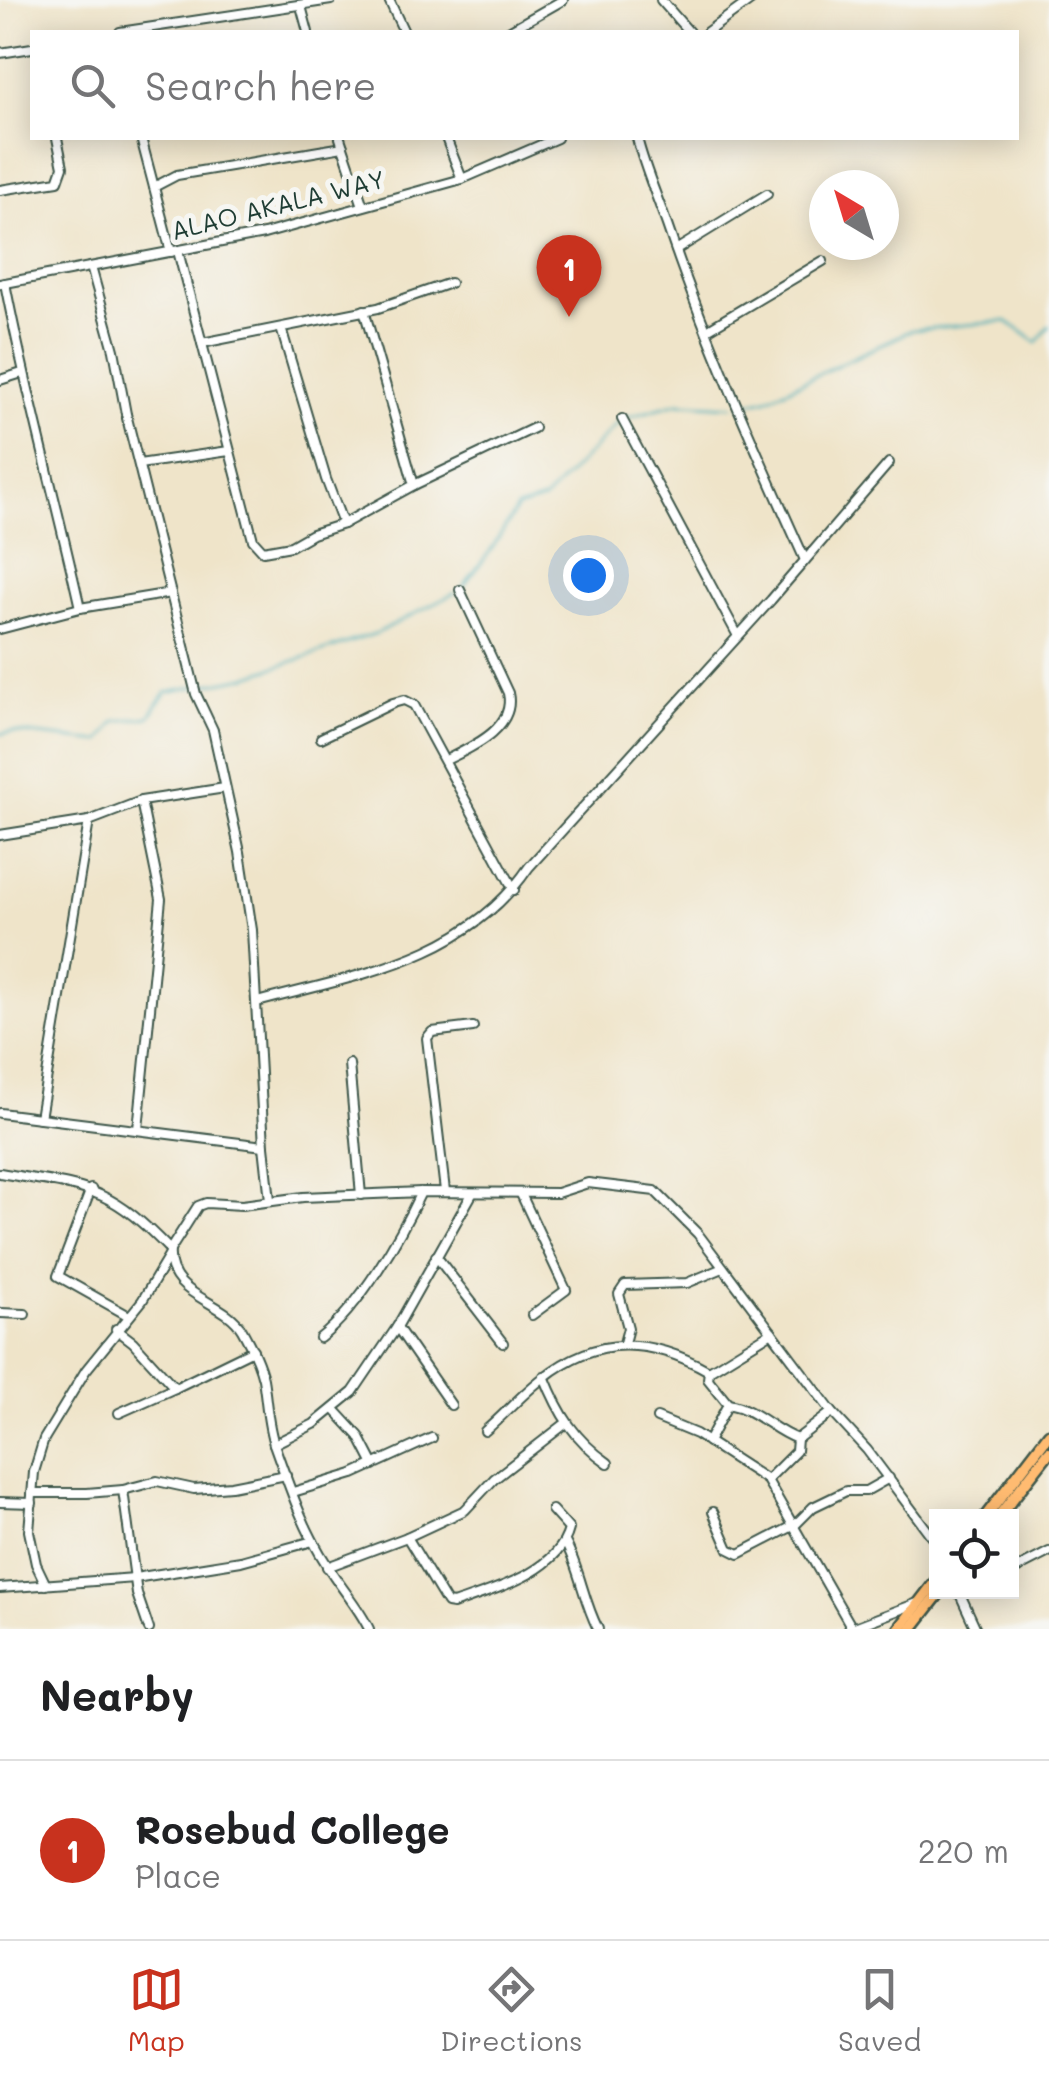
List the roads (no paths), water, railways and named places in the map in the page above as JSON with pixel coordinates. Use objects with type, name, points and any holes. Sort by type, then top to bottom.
[{"type":"main road","points":[[991,1509],[1049,1434]]},
{"type":"main road","points":[[1004,1509],[1049,1452]]},
{"type":"main road","points":[[899,1629],[929,1590]]},
{"type":"main road","points":[[911,1629],[934,1599]]},
{"type":"street","points":[[134,30],[331,0]]},
{"type":"street","points":[[390,0],[403,30]]},
{"type":"street","points":[[510,30],[563,0]]},
{"type":"street","points":[[661,0],[687,30]]},
{"type":"street","points":[[710,30],[751,0]]},
{"type":"street","points":[[301,6],[307,30]]},
{"type":"street","points":[[0,52],[30,48]]},
{"type":"street","points":[[0,190],[58,181],[63,167],[56,140]]},
{"type":"street","points":[[142,140],[258,549],[280,549],[344,524],[414,485],[534,428]]},
{"type":"street","points":[[447,140],[462,179]]},
{"type":"street","name":"ALAO AKALA WAY","points":[[2,284],[264,234],[462,179],[553,140]]},
{"type":"street","points":[[638,140],[722,376],[805,560]]},
{"type":"street","points":[[154,187],[177,175],[341,142],[363,206]]},
{"type":"street","points":[[676,250],[767,194]]},
{"type":"street","points":[[707,330],[824,260]]},
{"type":"street","points":[[90,267],[114,350],[196,694],[213,730],[240,852],[252,930],[270,1200]]},
{"type":"street","points":[[202,343],[364,310],[450,283]]},
{"type":"street","points":[[2,284],[80,608]]},
{"type":"street","points":[[364,310],[414,485]]},
{"type":"street","points":[[281,328],[326,479],[344,524]]},
{"type":"street","points":[[0,380],[22,373]]},
{"type":"street","points":[[622,418],[738,636]]},
{"type":"street","points":[[139,464],[229,451]]},
{"type":"street","points":[[257,1002],[425,954],[461,934],[514,890],[529,867],[889,463]]},
{"type":"street","points":[[446,760],[494,731],[510,705],[460,590]]},
{"type":"street","points":[[0,630],[80,608],[171,593]]},
{"type":"street","points":[[321,738],[393,703],[409,701],[418,709],[514,890]]},
{"type":"street","points":[[0,835],[89,820],[142,801],[225,788]]},
{"type":"street","points":[[138,1129],[161,899],[142,801]]},
{"type":"street","points":[[40,1118],[89,820]]},
{"type":"street","points":[[445,1191],[427,1038],[432,1032],[473,1027]]},
{"type":"street","points":[[350,1064],[361,1195]]},
{"type":"street","points":[[0,1113],[264,1146]]},
{"type":"street","points":[[0,1173],[92,1190],[139,1217],[170,1253],[180,1283],[238,1323],[253,1350],[263,1380],[265,1410],[274,1444],[313,1541],[368,1626],[353,1629]]},
{"type":"street","points":[[46,1584],[31,1546],[34,1472],[46,1434],[116,1329],[142,1300],[202,1204],[242,1205],[270,1200],[445,1191],[556,1194],[588,1183],[655,1191],[698,1234],[929,1533]]},
{"type":"street","points":[[92,1190],[58,1276],[129,1316]]},
{"type":"street","points":[[320,1338],[332,1329],[384,1260],[421,1192]]},
{"type":"street","points":[[274,1444],[314,1424],[353,1392],[397,1327],[472,1194]]},
{"type":"street","points":[[521,1194],[566,1290],[532,1315]]},
{"type":"street","points":[[436,1256],[503,1343]]},
{"type":"street","points":[[624,1344],[628,1328],[619,1294],[623,1286],[687,1283],[723,1268]]},
{"type":"street","points":[[0,1314],[25,1314]]},
{"type":"street","points":[[397,1327],[452,1405]]},
{"type":"street","points":[[116,1329],[175,1388]]},
{"type":"street","points":[[709,1371],[772,1332]]},
{"type":"street","points":[[485,1431],[544,1376],[586,1352],[624,1344],[663,1349],[709,1371]]},
{"type":"street","points":[[119,1413],[253,1350]]},
{"type":"street","points":[[709,1371],[708,1379],[728,1404],[757,1415],[776,1432],[797,1439]]},
{"type":"street","points":[[544,1376],[566,1424],[586,1448],[608,1463]]},
{"type":"street","points":[[708,1442],[728,1404]]},
{"type":"street","points":[[334,1409],[360,1436],[374,1465]]},
{"type":"street","points":[[767,1480],[796,1451],[797,1439],[832,1412]]},
{"type":"street","points":[[657,1418],[708,1442],[767,1480],[851,1629],[920,1602]]},
{"type":"street","points":[[328,1567],[464,1510],[494,1480],[566,1424]]},
{"type":"street","points":[[293,1492],[374,1465],[432,1438]]},
{"type":"street","points":[[0,1502],[123,1490],[158,1481],[194,1488],[231,1486],[286,1474]]},
{"type":"street","points":[[712,1512],[735,1554],[795,1524],[812,1506],[846,1491],[866,1491],[888,1478]]},
{"type":"street","points":[[123,1490],[135,1578],[150,1629]]},
{"type":"street","points":[[552,1510],[568,1529],[566,1542],[598,1629]]},
{"type":"street","points":[[407,1537],[440,1597],[449,1604],[518,1579],[545,1562],[566,1542]]},
{"type":"street","points":[[0,1588],[135,1578],[241,1561],[313,1541]]},
{"type":"street","points":[[1019,1564],[1049,1552]]},
{"type":"street","points":[[962,1599],[976,1629]]},
{"type":"waterway","points":[[741,405],[766,399],[912,330],[1007,321],[1037,343],[1049,326]]},
{"type":"waterway","points":[[462,588],[517,508],[544,500],[622,419],[678,403],[733,406]]},
{"type":"waterway","points":[[0,734],[100,742],[116,721],[149,717],[166,692],[246,677],[377,633],[455,593]]},
{"type":"place","name":"Rosebud College","points":[[569,317]]}]
